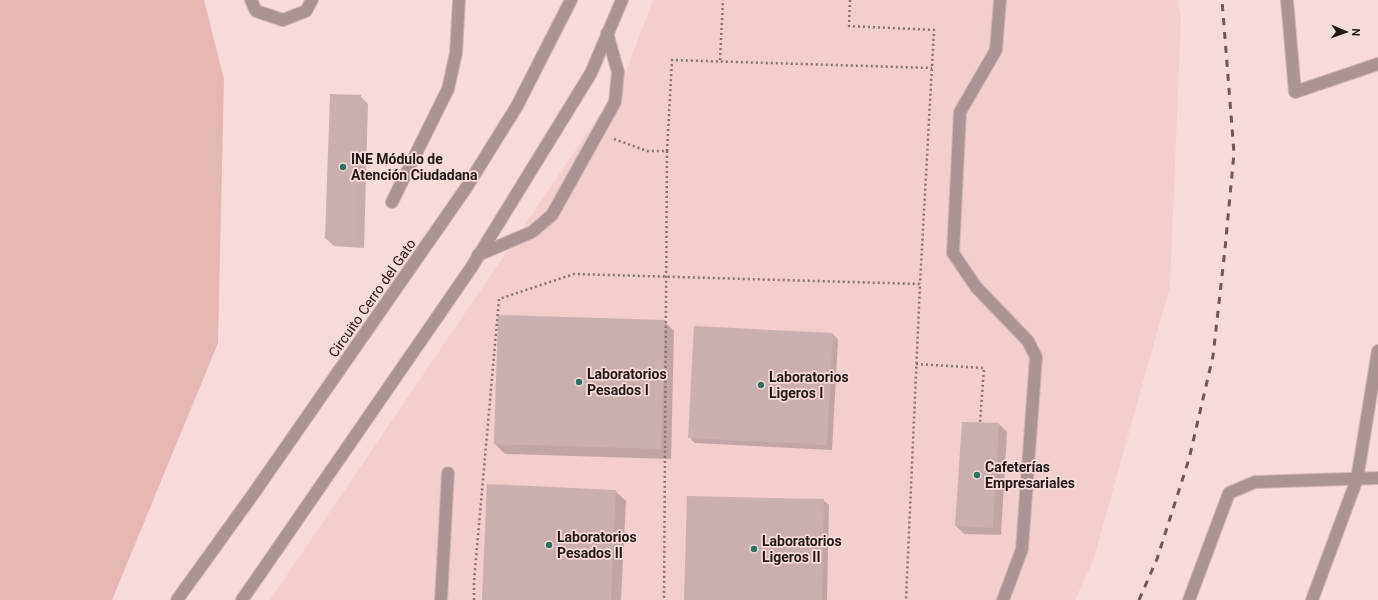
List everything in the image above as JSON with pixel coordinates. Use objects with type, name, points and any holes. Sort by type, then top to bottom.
[{"type":"street","points":[[251,0],[256,11],[283,20],[306,10],[312,0]]},
{"type":"street","points":[[392,202],[448,89],[456,53],[459,0]]},
{"type":"street","name":"Circuito Cerro del Gato","points":[[177,600],[259,486],[466,188],[518,106],[571,0]]},
{"type":"street","points":[[242,600],[478,255],[591,73],[622,0]]},
{"type":"street","points":[[1000,0],[996,50],[960,112],[953,253],[976,287],[1028,341],[1036,357],[1022,549],[1003,600]]},
{"type":"street","points":[[1287,0],[1295,92],[1378,64]]},
{"type":"street","points":[[478,255],[532,232],[552,215],[615,102],[618,72],[607,33]]},
{"type":"street","points":[[1312,600],[1357,479],[1378,351]]},
{"type":"street","points":[[441,600],[448,473]]},
{"type":"street","points":[[1189,600],[1229,493],[1255,482],[1378,478]]},
{"type":"path","points":[[720,60],[723,0]]},
{"type":"path","points":[[850,0],[849,26],[934,30],[916,364],[906,600]]},
{"type":"path","points":[[664,600],[665,277],[667,151],[672,60],[720,60],[932,68]]},
{"type":"path","points":[[648,151],[667,151]]},
{"type":"path","points":[[474,600],[474,581],[499,298],[574,274],[920,284]]},
{"type":"path","points":[[916,364],[984,368],[980,423]]},
{"type":"shaded area","points":[[0,0],[204,0],[224,79],[218,343],[112,600],[0,600]]},
{"type":"shaded area","points":[[653,0],[1178,0],[1181,19],[1170,286],[1093,561],[1075,600],[270,600],[622,82]]},
{"type":"building","name":"INE Módulo de Atención Ciudadana","points":[[330,94],[361,95],[356,240],[325,239]]},
{"type":"building","name":"Laboratorios Pesados I","points":[[498,315],[665,320],[661,449],[494,444]]},
{"type":"building","name":"Laboratorios Ligeros I","points":[[694,326],[833,333],[827,445],[688,438]]},
{"type":"building","name":"Cafeterías Empresariales","points":[[962,422],[999,423],[993,528],[955,526]]},
{"type":"building","name":"Laboratorios Pesados II","points":[[487,484],[616,490],[611,600],[482,600]]},
{"type":"building","name":"Laboratorios Ligeros II","points":[[687,496],[824,499],[822,600],[684,600]]},
{"type":"railway","points":[[1139,600],[1157,559],[1189,459],[1213,356],[1234,153],[1222,0]]},
{"type":"place","name":"INE Módulo de Atención Ciudadana","points":[[343,167]]},
{"type":"place","name":"Laboratorios Pesados I","points":[[579,382]]},
{"type":"place","name":"Laboratorios Ligeros I","points":[[761,385]]},
{"type":"place","name":"Cafeterías Empresariales","points":[[977,475]]},
{"type":"place","name":"Laboratorios Pesados II","points":[[549,545]]},
{"type":"place","name":"Laboratorios Ligeros II","points":[[754,549]]}]
